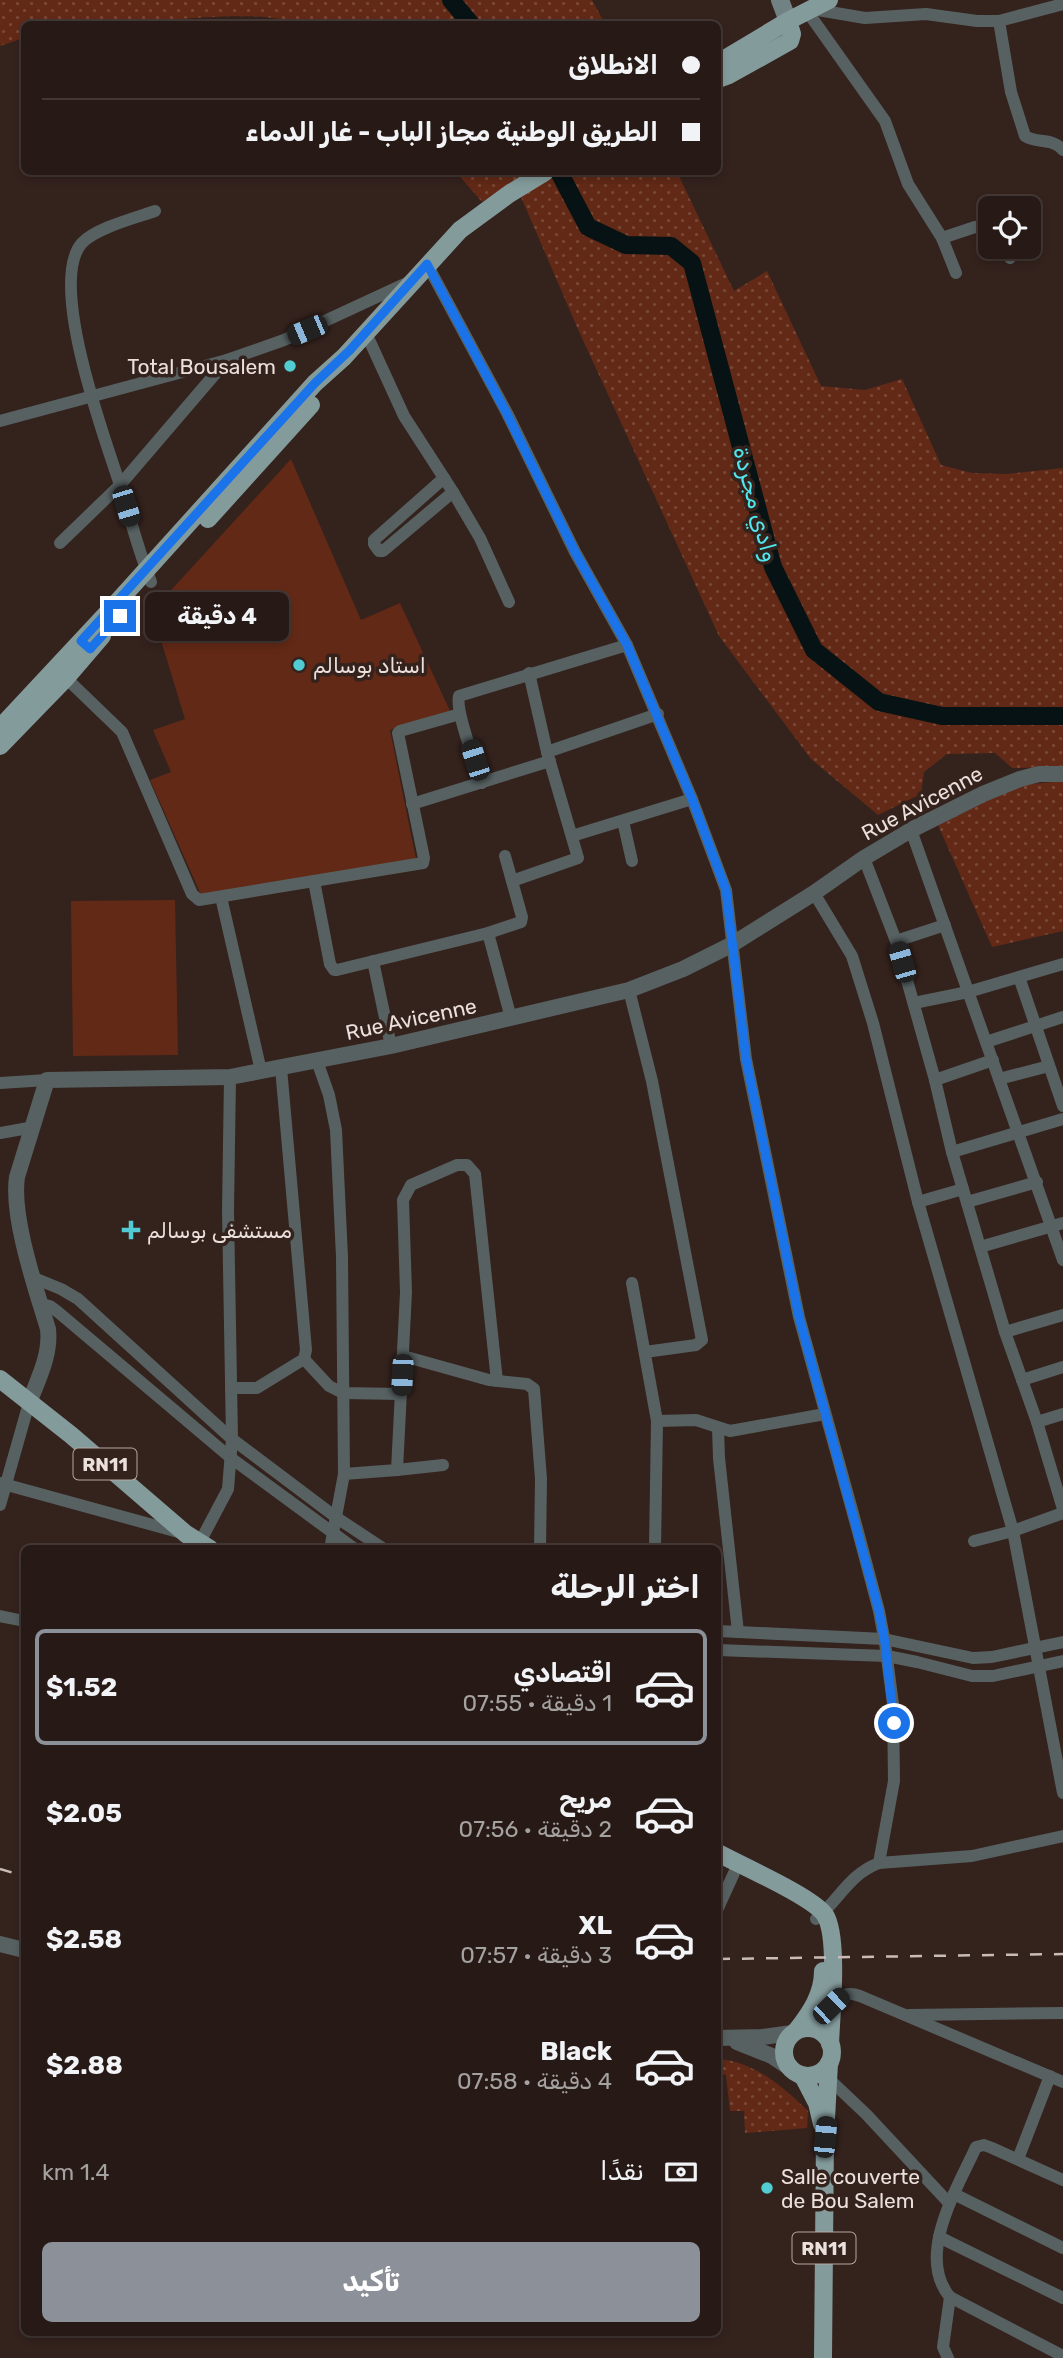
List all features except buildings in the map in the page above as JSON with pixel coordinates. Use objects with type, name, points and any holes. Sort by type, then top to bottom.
[{"type":"main road","points":[[721,78],[790,41],[792,34],[780,0]]},
{"type":"main road","points":[[721,61],[829,0]]},
{"type":"main road","points":[[0,729],[86,645],[263,450],[323,390],[344,357],[460,230],[540,175]]},
{"type":"main road","points":[[0,746],[66,678],[86,645]]},
{"type":"main road","name":"RN11","points":[[0,1379],[71,1435],[198,1543]]},
{"type":"main road","points":[[721,1855],[801,1896],[820,1916]]},
{"type":"main road","points":[[721,1866],[820,1916]]},
{"type":"main road","name":"RN11","points":[[820,1916],[829,1922],[832,1957],[832,2054],[825,2137],[824,2358]]},
{"type":"main road","name":"RN11","points":[[820,1916],[823,1978],[818,1997],[812,2011],[786,2042],[783,2051],[785,2060],[817,2104],[825,2137]]},
{"type":"main road","points":[[795,2031],[809,2028],[818,2031],[826,2036],[830,2045]]},
{"type":"main road","points":[[796,2072],[816,2075],[824,2070],[829,2071]]},
{"type":"street","points":[[809,10],[865,18],[926,14],[999,21],[1063,4]]},
{"type":"street","points":[[809,10],[885,121],[908,184],[942,238],[956,273]]},
{"type":"street","points":[[999,21],[1011,92],[1024,136],[1033,140],[1052,141],[1063,150]]},
{"type":"street","points":[[149,576],[91,397],[72,313],[72,280],[76,253],[82,243],[90,237],[155,211]]},
{"type":"street","points":[[942,238],[978,227]]},
{"type":"street","points":[[427,264],[507,414],[575,552],[627,645],[692,799],[726,890],[749,1073],[799,1317],[864,1551],[887,1656],[893,1704],[894,1781],[879,1863]]},
{"type":"street","points":[[0,421],[227,360],[284,340],[413,280]]},
{"type":"street","points":[[366,333],[404,416],[480,538],[509,602]]},
{"type":"street","points":[[60,543],[120,485],[227,360]]},
{"type":"street","points":[[444,478],[374,540],[379,551],[383,551],[453,492]]},
{"type":"street","points":[[482,783],[460,714],[458,696],[627,645]]},
{"type":"street","points":[[512,881],[576,860],[578,855],[549,756],[529,673]]},
{"type":"street","points":[[66,678],[122,732],[192,894],[200,900],[423,863],[397,735],[398,732],[460,714]]},
{"type":"street","points":[[412,804],[482,783],[658,715]]},
{"type":"street","name":"Rue Avicenne","points":[[47,1080],[230,1077],[391,1046],[629,990],[683,970],[731,945],[911,830],[1020,779],[1039,774],[1063,774]]},
{"type":"street","points":[[572,836],[692,799]]},
{"type":"street","points":[[623,821],[632,861]]},
{"type":"street","points":[[911,830],[1018,1131],[1037,1182],[1058,1225],[1063,1260]]},
{"type":"street","points":[[314,881],[332,968],[337,970],[518,924],[522,920],[505,856]]},
{"type":"street","points":[[864,858],[896,941],[952,1152],[1005,1332],[1057,1469],[1063,1511],[1013,1531],[974,1541]]},
{"type":"street","points":[[814,893],[852,956],[859,975],[918,1202],[1013,1531],[1063,1793]]},
{"type":"street","points":[[221,897],[261,1071]]},
{"type":"street","points":[[896,941],[945,925]]},
{"type":"street","points":[[488,933],[511,1018]]},
{"type":"street","points":[[373,961],[391,1046]]},
{"type":"street","points":[[914,1003],[968,992],[1063,964]]},
{"type":"street","points":[[1018,977],[1035,1026],[1054,1066],[1063,1107]]},
{"type":"street","points":[[629,990],[652,1081],[702,1340],[696,1345],[645,1352]]},
{"type":"street","points":[[986,1042],[1063,1017]]},
{"type":"street","points":[[317,1060],[333,1112],[338,1153],[344,1474],[331,1545]]},
{"type":"street","points":[[935,1080],[992,1060]]},
{"type":"street","points":[[999,1079],[1054,1066]]},
{"type":"street","points":[[231,1388],[257,1388],[304,1359],[306,1350],[281,1068]]},
{"type":"street","points":[[3,1483],[198,1543],[228,1489],[231,1458],[228,1211],[230,1077]]},
{"type":"street","points":[[0,1083],[47,1080],[15,1191],[19,1220],[50,1342],[3,1483],[0,1505]]},
{"type":"street","points":[[952,1152],[1063,1119]]},
{"type":"street","points":[[0,1133],[34,1127]]},
{"type":"street","points":[[397,1470],[405,1292],[403,1200],[411,1185],[457,1165],[467,1165],[475,1174],[497,1381]]},
{"type":"street","points":[[918,1202],[1037,1182]]},
{"type":"street","points":[[979,1247],[1058,1225]]},
{"type":"street","points":[[34,1278],[78,1299],[232,1439],[337,1518],[378,1545]]},
{"type":"street","points":[[632,1283],[657,1421],[655,1545]]},
{"type":"street","points":[[41,1304],[58,1312],[231,1458],[349,1545]]},
{"type":"street","points":[[1005,1332],[1063,1315]]},
{"type":"street","points":[[403,1356],[497,1381],[527,1384],[534,1389],[541,1479],[540,1545]]},
{"type":"street","points":[[304,1359],[329,1386],[343,1393],[401,1394]]},
{"type":"street","points":[[1022,1380],[1063,1367]]},
{"type":"street","points":[[657,1421],[696,1420],[730,1431],[825,1414]]},
{"type":"street","points":[[1037,1422],[1063,1415]]},
{"type":"street","points":[[718,1428],[738,1632]]},
{"type":"street","points":[[344,1474],[443,1465]]},
{"type":"street","points":[[0,1616],[21,1620]]},
{"type":"street","points":[[721,1631],[884,1639],[973,1658],[992,1657],[1063,1642]]},
{"type":"street","points":[[721,1650],[887,1656],[972,1676],[993,1676],[1063,1661]]},
{"type":"street","points":[[820,1916],[860,1871],[879,1863],[972,1856],[1063,1836]]},
{"type":"street","points":[[721,1901],[734,1873]]},
{"type":"street","points":[[0,1944],[21,1949]]},
{"type":"street","points":[[831,2006],[843,1994],[853,1993],[1063,2082]]},
{"type":"street","points":[[904,2015],[1063,2013]]},
{"type":"street","points":[[721,2038],[762,2037],[795,2031]]},
{"type":"street","points":[[721,2038],[763,2051],[796,2072]]},
{"type":"street","points":[[829,2071],[866,2114],[951,2199],[1063,2248]]},
{"type":"street","points":[[1018,2159],[1050,2076]]},
{"type":"street","points":[[1063,2179],[984,2145],[976,2147],[951,2199],[939,2237],[939,2279],[950,2297],[1063,2356]]},
{"type":"street","points":[[939,2237],[1063,2298]]},
{"type":"street","points":[[948,2358],[943,2347],[950,2297]]},
{"type":"shaded area","points":[[0,0],[592,0],[603,21],[286,21],[234,16],[152,21],[21,21],[21,39],[0,46]]},
{"type":"shaded area","points":[[459,175],[678,175],[734,291],[767,271],[821,386],[865,390],[902,379],[941,465],[972,473],[1007,474],[1063,468],[1063,767],[1012,768],[995,753],[947,754],[924,772],[921,794],[878,815],[811,759],[719,636],[577,327],[515,183],[482,202]]},
{"type":"shaded area","name":"استاد بوسالم","points":[[291,459],[361,620],[400,603],[450,711],[390,730],[416,859],[202,897],[150,780],[171,772],[153,730],[185,719],[152,611]]},
{"type":"shaded area","points":[[1063,781],[1063,931],[992,947],[938,825],[987,799],[1022,785]]},
{"type":"shaded area","points":[[175,900],[178,1055],[73,1056],[71,901]]},
{"type":"shaded area","points":[[721,2059],[756,2070],[778,2084],[808,2111],[807,2128],[745,2133],[744,2111],[730,2111],[726,2075],[721,2074]]},
{"type":"waterway","name":"وادي مجردة","points":[[451,0],[468,21]]},
{"type":"waterway","name":"وادي مجردة","points":[[561,175],[588,227],[626,245],[671,246],[692,263],[773,567],[814,650],[879,702],[942,716],[1063,716]]},
{"type":"railway","points":[[0,1869],[21,1875]]},
{"type":"railway","points":[[721,1959],[1063,1954]]},
{"type":"place","name":"Total Bousalem","points":[[290,366]]},
{"type":"place","name":"استاد بوسالم","points":[[299,665]]},
{"type":"place","name":"مستشفى بوسالم","points":[[131,1230]]},
{"type":"place","name":"Salle couverte de Bou Salem","points":[[767,2188]]},
{"type":"route","points":[[120,616],[90,649],[81,641],[427,264],[463,328],[575,552],[627,645],[692,799],[726,890],[746,1059],[799,1317],[879,1611],[894,1723]]}]
